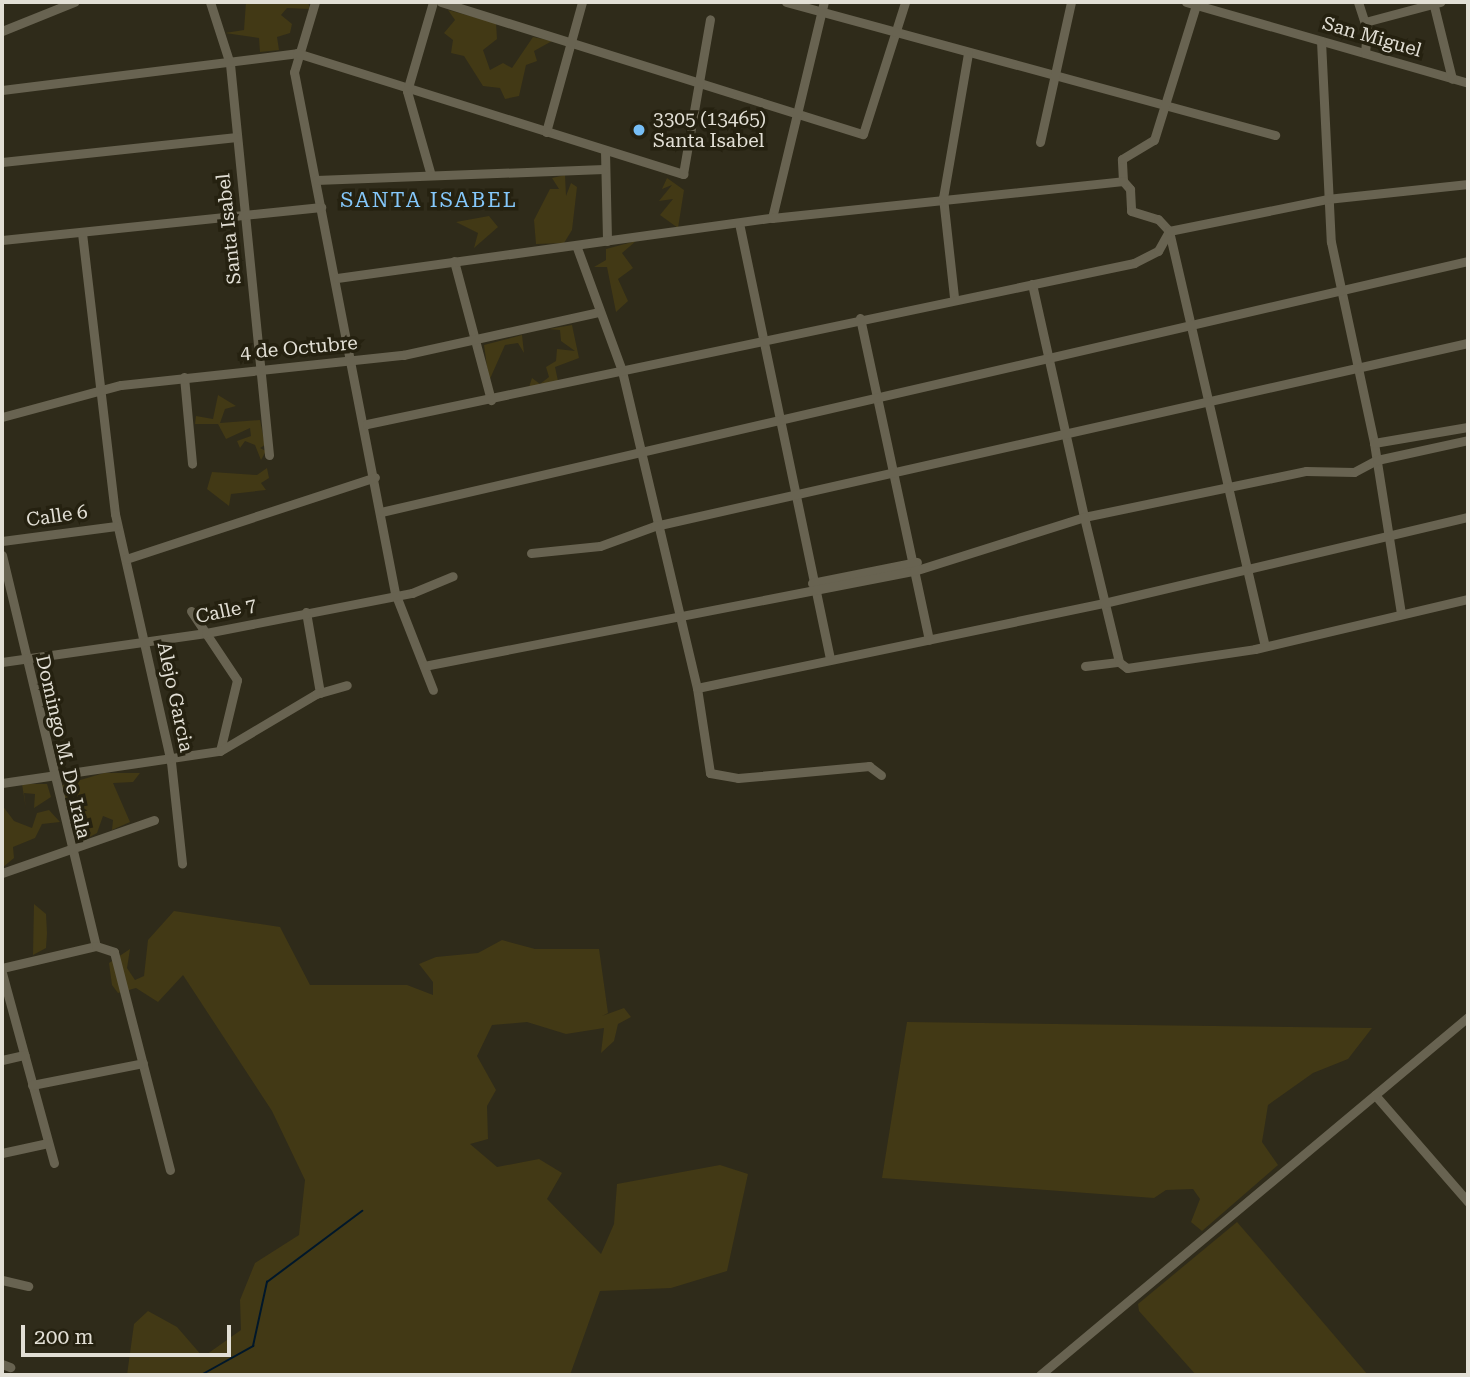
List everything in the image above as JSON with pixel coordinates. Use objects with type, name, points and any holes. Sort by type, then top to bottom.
[{"type":"street","points":[[2,31],[74,2]]},
{"type":"street","name":"Santa Isabel","points":[[210,2],[229,59],[269,455]]},
{"type":"street","points":[[315,2],[297,53],[294,72],[367,424],[395,593],[433,690]]},
{"type":"street","points":[[430,173],[407,91],[433,2]]},
{"type":"street","points":[[441,2],[573,39],[863,134],[905,2]]},
{"type":"street","points":[[546,132],[582,2]]},
{"type":"street","points":[[786,2],[823,6],[968,53],[1275,135]]},
{"type":"street","points":[[1040,142],[1049,76],[1071,2]]},
{"type":"street","name":"San Miguel","points":[[1186,2],[1468,83]]},
{"type":"street","points":[[1358,2],[1365,22],[1365,53]]},
{"type":"street","points":[[1365,22],[1435,2],[1452,79]]},
{"type":"street","points":[[1196,5],[1150,146],[1122,159],[1123,181],[1130,189],[1131,211],[1158,219],[1169,231],[1188,323],[1209,402],[1226,486],[1265,646]]},
{"type":"street","points":[[772,218],[793,110],[823,6]]},
{"type":"street","points":[[2,90],[229,59],[297,53],[407,91],[683,174],[710,19]]},
{"type":"street","points":[[1321,41],[1327,199],[1341,290],[1374,443],[1401,614]]},
{"type":"street","points":[[954,297],[943,198],[968,53]]},
{"type":"street","points":[[2,162],[237,137]]},
{"type":"street","points":[[604,151],[607,241]]},
{"type":"street","points":[[316,180],[430,173],[604,169]]},
{"type":"street","points":[[337,278],[772,218],[1123,181]]},
{"type":"street","points":[[367,424],[491,401],[954,297],[1032,284],[1150,257],[1169,231],[1327,199],[1468,184]]},
{"type":"street","points":[[2,240],[321,207]]},
{"type":"street","points":[[739,223],[759,340],[791,497],[830,660]]},
{"type":"street","name":"Alejo Garcia","points":[[82,233],[98,392],[116,526],[146,643],[171,762],[182,863]]},
{"type":"street","points":[[576,245],[622,371],[642,450],[655,526],[676,616],[697,688],[707,766],[717,776],[869,766],[881,775]]},
{"type":"street","points":[[454,261],[491,401]]},
{"type":"street","points":[[381,512],[875,395],[1468,261]]},
{"type":"street","points":[[1032,284],[1104,603],[1119,662],[1127,668],[1265,646],[1468,599]]},
{"type":"street","name":"4 de Octubre","points":[[2,417],[98,392],[184,377],[354,360],[475,341],[599,312]]},
{"type":"street","points":[[860,318],[929,640]]},
{"type":"street","points":[[531,553],[600,546],[655,526],[1209,402],[1356,365],[1468,343]]},
{"type":"street","points":[[184,377],[192,464]]},
{"type":"street","points":[[1374,443],[1468,427]]},
{"type":"street","points":[[424,666],[913,567],[1084,517],[1306,471],[1354,471],[1377,460],[1468,440]]},
{"type":"street","points":[[126,559],[376,477]]},
{"type":"street","points":[[697,688],[1104,603],[1468,517]]},
{"type":"street","name":"Calle 6","points":[[2,541],[116,526]]},
{"type":"street","name":"Domingo M. De Irala","points":[[2,555],[68,849],[96,946]]},
{"type":"street","name":"Calle 7","points":[[2,662],[206,633],[395,593],[453,576]]},
{"type":"street","points":[[191,611],[237,680],[220,751]]},
{"type":"street","points":[[306,612],[320,693]]},
{"type":"street","points":[[1085,666],[1119,662]]},
{"type":"street","points":[[2,783],[171,762],[220,751],[320,693],[347,685]]},
{"type":"street","points":[[2,873],[154,820]]},
{"type":"street","points":[[54,1163],[2,971],[96,946],[108,946],[121,963],[170,1170]]},
{"type":"street","points":[[1040,1375],[1468,1017]]},
{"type":"street","points":[[2,1060],[23,1055]]},
{"type":"street","points":[[32,1085],[143,1063]]},
{"type":"street","points":[[1375,1095],[1468,1202]]},
{"type":"street","points":[[2,1153],[48,1143]]},
{"type":"street","points":[[2,1280],[28,1286]]},
{"type":"shaded area","points":[[246,2],[308,2],[310,9],[287,8],[281,15],[292,24],[290,33],[277,37],[279,50],[260,52],[259,38],[225,33],[244,30]]},
{"type":"shaded area","points":[[448,10],[496,23],[497,39],[483,50],[490,70],[503,63],[512,68],[533,37],[552,41],[534,51],[537,61],[526,65],[519,96],[505,99],[500,88],[483,86],[464,56],[451,53],[453,40],[444,33],[455,20]]},
{"type":"shaded area","points":[[565,175],[566,196],[571,183],[577,187],[572,230],[564,243],[536,244],[534,220],[550,189],[559,189],[552,178]]},
{"type":"shaded area","points":[[667,178],[684,190],[678,228],[660,215],[673,199],[659,201],[672,185],[662,189]]},
{"type":"shaded area","points":[[489,216],[498,227],[474,248],[478,233],[456,222]]},
{"type":"shaded area","points":[[636,241],[622,253],[633,268],[618,279],[628,301],[616,312],[607,267],[594,267],[606,260],[606,249]]},
{"type":"shaded area","points":[[572,325],[579,358],[555,367],[558,381],[529,387],[532,378],[540,384],[549,377],[546,367],[556,361],[557,349],[575,351],[561,341],[560,330],[549,329]]},
{"type":"shaded area","points":[[522,335],[524,353],[518,343],[505,345],[489,381],[484,345]]},
{"type":"shaded area","points":[[218,395],[236,406],[225,409],[220,423],[260,420],[265,445],[260,448],[266,451],[261,460],[255,445],[245,441],[240,448],[237,441],[251,436],[250,428],[226,439],[218,424],[195,424],[196,416],[213,419]]},
{"type":"shaded area","points":[[267,468],[269,478],[261,483],[266,490],[231,494],[229,506],[207,489],[212,472],[257,475]]},
{"type":"shaded area","points":[[104,773],[140,773],[133,782],[113,783],[130,822],[112,830],[113,820],[103,816],[97,833],[77,844],[84,828],[72,827],[60,786]],"holes":[[[75,791],[77,806],[65,800]]]},
{"type":"shaded area","points":[[22,784],[47,784],[51,797],[34,808],[35,794],[24,793],[26,809]]},
{"type":"shaded area","points":[[2,805],[14,821],[32,828],[37,813],[49,810],[60,822],[42,824],[35,838],[13,847],[14,858],[2,868]]},
{"type":"shaded area","points":[[34,904],[46,914],[47,933],[46,948],[33,955]]},
{"type":"shaded area","points":[[174,911],[280,927],[310,985],[407,985],[433,995],[433,982],[419,964],[436,957],[478,953],[502,940],[535,949],[599,949],[608,1013],[602,1016],[624,1008],[631,1017],[618,1024],[614,1041],[601,1053],[604,1028],[566,1034],[527,1022],[492,1025],[477,1056],[496,1090],[487,1106],[488,1139],[470,1144],[497,1167],[539,1159],[562,1173],[547,1199],[601,1254],[614,1224],[617,1184],[720,1165],[748,1174],[727,1271],[671,1288],[600,1291],[570,1375],[127,1375],[134,1324],[148,1311],[177,1327],[203,1357],[241,1330],[240,1300],[255,1263],[299,1235],[305,1180],[272,1111],[183,975],[158,1002],[136,988],[118,993],[112,985],[109,963],[130,949],[127,968],[135,980],[144,976],[148,940]]},
{"type":"shaded area","points":[[907,1022],[1372,1028],[1348,1059],[1313,1073],[1268,1105],[1262,1142],[1278,1165],[1202,1231],[1191,1222],[1200,1199],[1193,1189],[1166,1190],[1154,1198],[882,1178]]},
{"type":"shaded area","points":[[1237,1222],[1368,1375],[1196,1375],[1139,1311],[1138,1304]]},
{"type":"waterway","points":[[201,1375],[253,1346],[267,1282],[362,1211]]},
{"type":"place","name":"3305 (13465) Santa Isabel","points":[[639,130]]},
{"type":"district","name":"SANTA ISABEL","points":[[429,200]]}]
